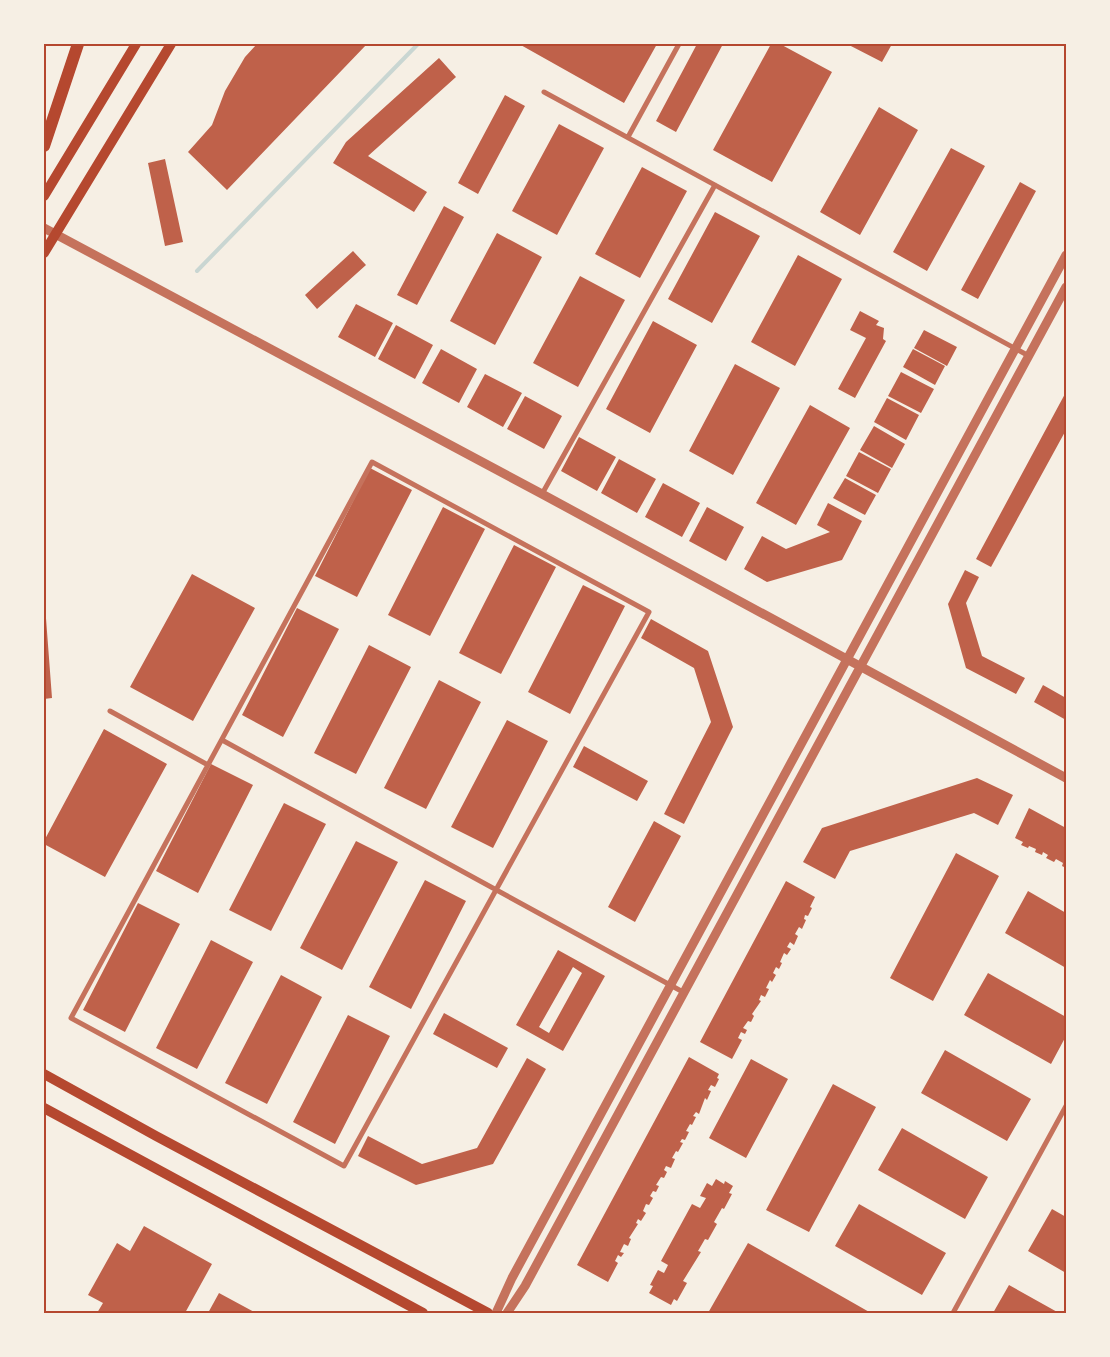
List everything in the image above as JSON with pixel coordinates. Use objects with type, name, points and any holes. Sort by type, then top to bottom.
[{"type":"highway","points":[[44,146],[78,44]]},
{"type":"main road","points":[[44,196],[136,44]]},
{"type":"main road","points":[[44,253],[171,44]]},
{"type":"main road","points":[[44,1074],[488,1313]]},
{"type":"main road","points":[[44,1108],[423,1313]]},
{"type":"street","points":[[628,137],[679,44]]},
{"type":"street","points":[[544,92],[1029,356]]},
{"type":"street","points":[[542,494],[715,185]]},
{"type":"street","points":[[44,228],[542,494],[1066,778]]},
{"type":"street","points":[[496,1313],[512,1278],[846,658],[1066,255]]},
{"type":"street","points":[[507,1313],[525,1286],[1066,287]]},
{"type":"street","points":[[372,462],[649,612],[344,1166],[71,1018],[208,765],[372,462]]},
{"type":"street","points":[[110,712],[208,765]]},
{"type":"street","points":[[222,740],[683,992]]},
{"type":"street","points":[[954,1313],[1066,1106]]},
{"type":"building","points":[[257,44],[367,44],[227,190],[188,152],[212,125],[225,91],[245,57]]},
{"type":"building","points":[[519,44],[657,44],[624,103]]},
{"type":"building","points":[[697,44],[723,44],[676,132],[656,121]]},
{"type":"building","points":[[771,44],[780,44],[832,72],[772,182],[713,150]]},
{"type":"building","points":[[847,44],[892,44],[882,62]]},
{"type":"building","points":[[439,58],[456,77],[368,156],[427,192],[414,212],[333,163],[346,142]]},
{"type":"building","points":[[505,95],[525,106],[478,194],[458,183]]},
{"type":"building","points":[[879,107],[918,130],[860,235],[820,212]]},
{"type":"building","points":[[559,124],[604,148],[557,235],[512,211]]},
{"type":"building","points":[[951,148],[985,166],[927,271],[893,252]]},
{"type":"building","points":[[165,159],[183,242],[165,246],[148,163]]},
{"type":"building","points":[[642,167],[687,191],[640,278],[595,254]]},
{"type":"building","points":[[1020,182],[1036,191],[978,299],[961,290]]},
{"type":"building","points":[[444,206],[464,217],[417,305],[397,295]]},
{"type":"building","points":[[715,212],[760,236],[712,323],[668,299]]},
{"type":"building","points":[[497,233],[542,257],[495,345],[450,321]]},
{"type":"building","points":[[353,251],[366,265],[317,309],[305,295]]},
{"type":"building","points":[[798,255],[842,279],[795,366],[751,342]]},
{"type":"building","points":[[580,276],[625,300],[578,387],[533,363]]},
{"type":"building","points":[[356,304],[393,323],[375,357],[338,337]]},
{"type":"building","points":[[860,311],[879,321],[876,325],[884,328],[883,339],[886,341],[855,398],[838,389],[866,338],[850,330]]},
{"type":"building","points":[[653,321],[697,345],[650,433],[606,409]]},
{"type":"building","points":[[396,325],[433,345],[415,379],[378,359]]},
{"type":"building","points":[[924,330],[957,347],[947,366],[914,348]]},
{"type":"building","points":[[441,349],[477,369],[459,403],[422,383]]},
{"type":"building","points":[[913,349],[945,366],[935,385],[903,367]]},
{"type":"building","points":[[735,364],[780,388],[733,475],[689,451]]},
{"type":"building","points":[[901,372],[934,389],[921,413],[888,396]]},
{"type":"building","points":[[485,374],[522,393],[503,427],[467,407]]},
{"type":"building","points":[[1066,392],[1066,430],[991,567],[976,559]]},
{"type":"building","points":[[525,396],[562,416],[544,449],[507,429]]},
{"type":"building","points":[[887,398],[919,415],[906,440],[874,422]]},
{"type":"building","points":[[810,405],[850,428],[796,525],[756,503]]},
{"type":"building","points":[[874,426],[905,444],[892,468],[860,450]]},
{"type":"building","points":[[579,437],[616,457],[597,491],[561,471]]},
{"type":"building","points":[[859,452],[891,469],[878,493],[846,476]]},
{"type":"building","points":[[619,459],[656,479],[637,513],[601,493]]},
{"type":"building","points":[[370,468],[412,490],[357,597],[315,576]]},
{"type":"building","points":[[845,478],[876,495],[865,515],[833,498]]},
{"type":"building","points":[[663,483],[700,503],[682,537],[645,517]]},
{"type":"building","points":[[828,503],[862,521],[842,560],[767,582],[744,569],[762,536],[786,549],[830,532],[817,525]]},
{"type":"building","points":[[443,507],[485,529],[430,636],[388,615]]},
{"type":"building","points":[[707,507],[744,527],[726,561],[689,541]]},
{"type":"building","points":[[514,545],[556,567],[501,674],[459,653]]},
{"type":"building","points":[[965,570],[979,577],[966,603],[982,656],[1025,678],[1016,694],[966,668],[948,604]]},
{"type":"building","points":[[192,574],[255,608],[193,721],[130,687]]},
{"type":"building","points":[[583,585],[625,606],[570,714],[528,692]]},
{"type":"building","points":[[44,605],[52,698],[44,699]]},
{"type":"building","points":[[297,608],[339,629],[283,737],[242,715]]},
{"type":"building","points":[[651,619],[708,651],[733,727],[684,824],[664,814],[711,722],[694,668],[641,638]]},
{"type":"building","points":[[369,645],[411,667],[356,774],[314,753]]},
{"type":"building","points":[[439,680],[481,702],[426,809],[384,788]]},
{"type":"building","points":[[1043,685],[1066,698],[1066,720],[1034,702]]},
{"type":"building","points":[[507,720],[548,741],[493,848],[451,827]]},
{"type":"building","points":[[104,729],[167,764],[105,877],[44,844]]},
{"type":"building","points":[[584,746],[648,781],[637,801],[573,767]]},
{"type":"building","points":[[211,764],[253,785],[198,893],[156,871]]},
{"type":"building","points":[[977,778],[1013,795],[998,825],[974,813],[850,851],[835,879],[803,862],[822,828]]},
{"type":"building","points":[[284,803],[326,824],[271,931],[229,910]]},
{"type":"building","points":[[1029,808],[1066,828],[1066,868],[1062,866],[1063,863],[1056,859],[1054,862],[1046,858],[1048,855],[1043,852],[1042,855],[1035,852],[1036,849],[1021,845],[1023,842],[1015,838]]},
{"type":"building","points":[[654,821],[681,836],[635,922],[608,907]]},
{"type":"building","points":[[356,841],[398,862],[342,970],[300,948]]},
{"type":"building","points":[[956,853],[999,876],[933,1001],[890,978]]},
{"type":"building","points":[[425,880],[466,901],[411,1009],[369,987]]},
{"type":"building","points":[[786,881],[815,897],[810,907],[812,908],[808,916],[805,915],[804,919],[806,920],[802,929],[799,927],[795,934],[798,936],[794,945],[790,942],[787,947],[791,949],[787,955],[784,953],[779,969],[776,967],[773,973],[776,975],[772,982],[770,980],[766,988],[769,989],[765,997],[761,995],[759,1000],[761,1001],[752,1014],[754,1016],[751,1022],[748,1021],[743,1028],[747,1030],[745,1034],[741,1032],[738,1038],[742,1040],[732,1059],[700,1042]]},
{"type":"building","points":[[1028,891],[1066,913],[1066,968],[1005,933]]},
{"type":"building","points":[[138,903],[180,924],[125,1032],[83,1010]]},
{"type":"building","points":[[211,940],[253,962],[197,1069],[156,1048]]},
{"type":"building","points":[[558,950],[605,976],[563,1051],[516,1025]],"holes":[[[573,967],[582,973],[549,1033],[539,1027]]]},
{"type":"building","points":[[988,973],[1066,1017],[1066,1036],[1051,1064],[964,1015]]},
{"type":"building","points":[[281,975],[322,997],[267,1104],[225,1083]]},
{"type":"building","points":[[444,1013],[508,1048],[497,1068],[433,1034]]},
{"type":"building","points":[[348,1015],[390,1036],[335,1144],[293,1122]]},
{"type":"building","points":[[945,1050],[1031,1099],[1007,1141],[921,1093]]},
{"type":"building","points":[[689,1057],[719,1074],[717,1078],[719,1079],[715,1087],[711,1085],[708,1090],[711,1091],[707,1100],[705,1098],[699,1114],[696,1112],[693,1116],[696,1117],[686,1131],[689,1132],[685,1140],[682,1139],[680,1142],[683,1143],[678,1152],[676,1151],[672,1158],[675,1159],[671,1168],[666,1166],[664,1170],[667,1172],[664,1178],[661,1177],[656,1185],[659,1186],[656,1192],[653,1191],[650,1196],[653,1198],[649,1205],[646,1204],[643,1211],[646,1213],[641,1221],[638,1219],[636,1223],[638,1224],[629,1238],[631,1239],[628,1246],[624,1244],[620,1252],[624,1253],[621,1257],[618,1255],[615,1261],[618,1263],[608,1282],[577,1265]]},
{"type":"building","points":[[527,1058],[546,1069],[493,1164],[416,1185],[358,1156],[368,1136],[422,1164],[477,1148]]},
{"type":"building","points":[[751,1059],[788,1079],[746,1158],[709,1138]]},
{"type":"building","points":[[833,1084],[876,1107],[809,1232],[766,1210]]},
{"type":"building","points":[[902,1128],[988,1177],[965,1219],[878,1170]]},
{"type":"building","points":[[716,1179],[724,1184],[725,1181],[733,1186],[729,1193],[732,1194],[714,1222],[717,1224],[708,1240],[705,1239],[698,1251],[701,1252],[683,1281],[687,1283],[677,1301],[674,1299],[671,1305],[649,1293],[653,1286],[650,1285],[658,1270],[664,1273],[668,1265],[661,1261],[692,1204],[700,1208],[706,1198],[700,1196],[707,1183],[712,1186]]},
{"type":"building","points":[[859,1204],[946,1253],[922,1295],[835,1246]]},
{"type":"building","points":[[1052,1209],[1066,1217],[1066,1273],[1028,1251]]},
{"type":"building","points":[[144,1226],[212,1264],[185,1313],[97,1313],[103,1303],[88,1295],[117,1243],[130,1251]]},
{"type":"building","points":[[748,1243],[871,1313],[708,1313]]},
{"type":"building","points":[[1009,1285],[1059,1313],[993,1313]]},
{"type":"building","points":[[219,1293],[256,1313],[208,1313]]},
{"type":"waterway","points":[[197,271],[418,44]]}]
